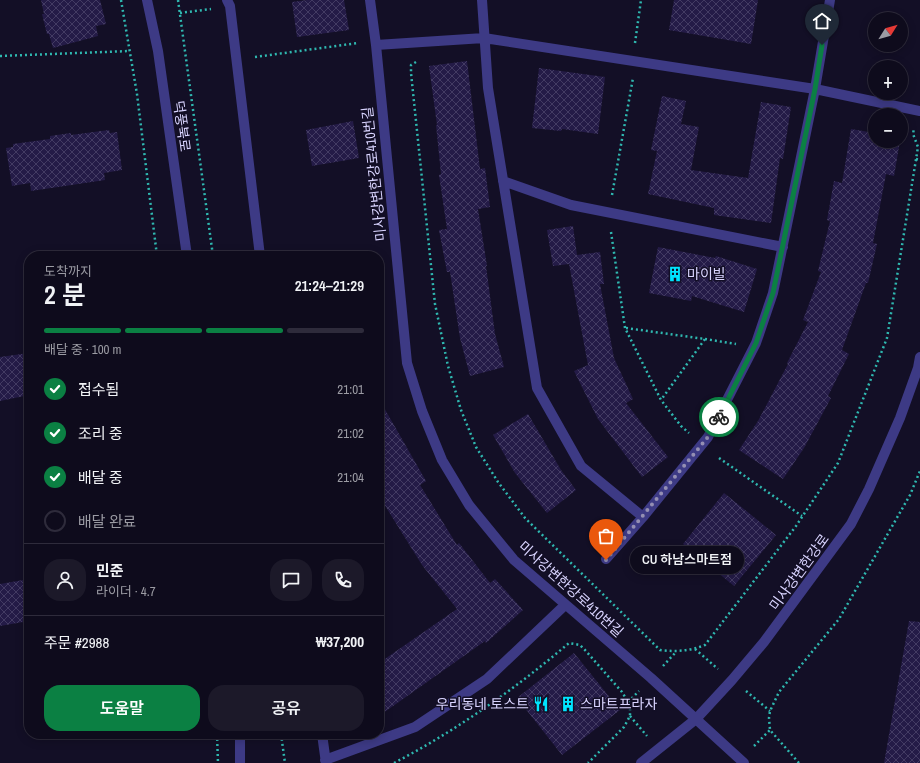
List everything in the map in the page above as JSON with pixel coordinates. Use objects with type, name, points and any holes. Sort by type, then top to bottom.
[{"type":"street","name":"덕풍북로","points":[[147,0],[158,51],[186,251]]},
{"type":"street","name":"미사강변한강로410번길","points":[[370,0],[376,45],[407,363],[422,410],[442,460],[469,505],[514,560],[651,678],[744,763]]},
{"type":"street","points":[[482,0],[488,88],[537,388],[581,466],[643,517]]},
{"type":"street","points":[[606,560],[708,437],[756,343],[773,293],[783,247],[815,89],[830,0]]},
{"type":"street","points":[[229,3],[259,251]]},
{"type":"street","points":[[376,45],[484,38],[815,89],[920,111]]},
{"type":"street","points":[[503,181],[571,205],[783,247]]},
{"type":"street","name":"미사강변한강로","points":[[641,763],[696,719],[764,642],[851,524],[869,489],[900,418],[918,368],[920,358]]},
{"type":"street","points":[[323,739],[326,762],[415,727],[487,679],[566,605]]},
{"type":"street","points":[[240,739],[240,763]]},
{"type":"path","points":[[121,0],[137,94],[156,251]]},
{"type":"path","points":[[178,0],[212,251]]},
{"type":"path","points":[[180,13],[229,3]]},
{"type":"path","points":[[236,59],[358,43]]},
{"type":"path","points":[[0,56],[130,51]]},
{"type":"path","points":[[420,60],[411,66],[411,73],[435,304],[448,366],[461,410],[476,447],[498,482],[530,524],[660,650],[676,652],[694,649],[705,645],[802,516],[838,463],[887,338],[916,160],[918,144],[913,134]]},
{"type":"path","points":[[625,328],[736,344]]},
{"type":"path","points":[[662,400],[705,339]]},
{"type":"path","points":[[719,458],[802,516]]},
{"type":"path","points":[[799,763],[770,730],[770,711],[779,692],[839,619],[910,495],[920,471]]},
{"type":"path","points":[[394,763],[425,747],[485,708],[569,643],[580,645],[622,692],[628,702],[630,716],[624,727],[588,763]]},
{"type":"path","points":[[217,739],[218,763]]},
{"type":"path","points":[[282,739],[285,763]]},
{"type":"building","points":[[41,0],[100,0],[106,24],[96,26],[98,36],[53,48],[49,34],[47,34],[42,14],[44,14]]},
{"type":"building","points":[[307,0],[344,0],[349,30],[297,37],[292,2]]},
{"type":"building","points":[[674,0],[758,0],[751,44],[669,30]]},
{"type":"building","points":[[467,61],[480,169],[485,168],[490,207],[478,209],[487,266],[495,334],[504,367],[470,376],[460,338],[450,272],[447,272],[439,230],[447,229],[439,175],[441,174],[437,125],[429,66]]},
{"type":"building","points":[[539,68],[605,77],[598,134],[562,129],[561,131],[532,128]]},
{"type":"building","points":[[662,96],[686,101],[681,124],[699,127],[691,170],[748,178],[761,102],[791,107],[783,159],[780,158],[771,223],[714,215],[714,208],[648,194],[657,151],[651,150]]},
{"type":"building","points":[[353,121],[359,158],[312,166],[306,130]]},
{"type":"building","points":[[851,129],[868,132],[868,148],[899,148],[894,176],[886,174],[873,243],[877,244],[868,283],[866,283],[842,350],[849,354],[828,396],[831,398],[804,448],[783,479],[739,450],[758,421],[808,322],[803,320],[821,272],[818,271],[830,221],[827,220],[834,181],[842,183]]},
{"type":"building","points":[[109,130],[110,133],[117,132],[122,170],[104,173],[105,180],[31,191],[30,183],[12,186],[6,148],[13,147],[13,144],[50,139],[50,136]]},
{"type":"building","points":[[573,226],[577,255],[600,252],[604,284],[600,284],[614,358],[633,399],[626,403],[668,457],[642,477],[598,419],[574,371],[588,365],[569,264],[553,266],[547,230]]},
{"type":"building","points":[[658,247],[715,258],[716,256],[757,269],[744,312],[692,296],[691,301],[649,293]]},
{"type":"building","points":[[24,354],[24,396],[0,401],[0,357]]},
{"type":"building","points":[[384,408],[426,481],[420,485],[457,545],[459,543],[490,583],[495,579],[523,610],[486,643],[485,641],[384,712],[384,660],[457,609],[422,565],[384,504]]},
{"type":"building","points":[[528,414],[561,470],[576,490],[547,513],[515,473],[493,435]]},
{"type":"building","points":[[724,493],[776,535],[734,586],[683,544]]},
{"type":"building","points":[[24,580],[24,622],[0,626],[0,584]]},
{"type":"building","points":[[909,621],[920,622],[920,763],[884,763]]},
{"type":"building","name":"스마트프라자","points":[[574,653],[620,710],[562,755],[517,698]]},
{"type":"way so far","points":[[606,560],[703,444],[719,417]]},
{"type":"place","name":"마이빌","points":[[675,274]]},
{"type":"place","name":"CU 하남스마트점","points":[[606,560]]},
{"type":"place","name":"우리동네 토스트","points":[[541,704]]},
{"type":"place","name":"스마트프라자","points":[[568,704]]},
{"type":"route","points":[[719,417],[756,343],[773,293],[815,89],[822,45]]}]
